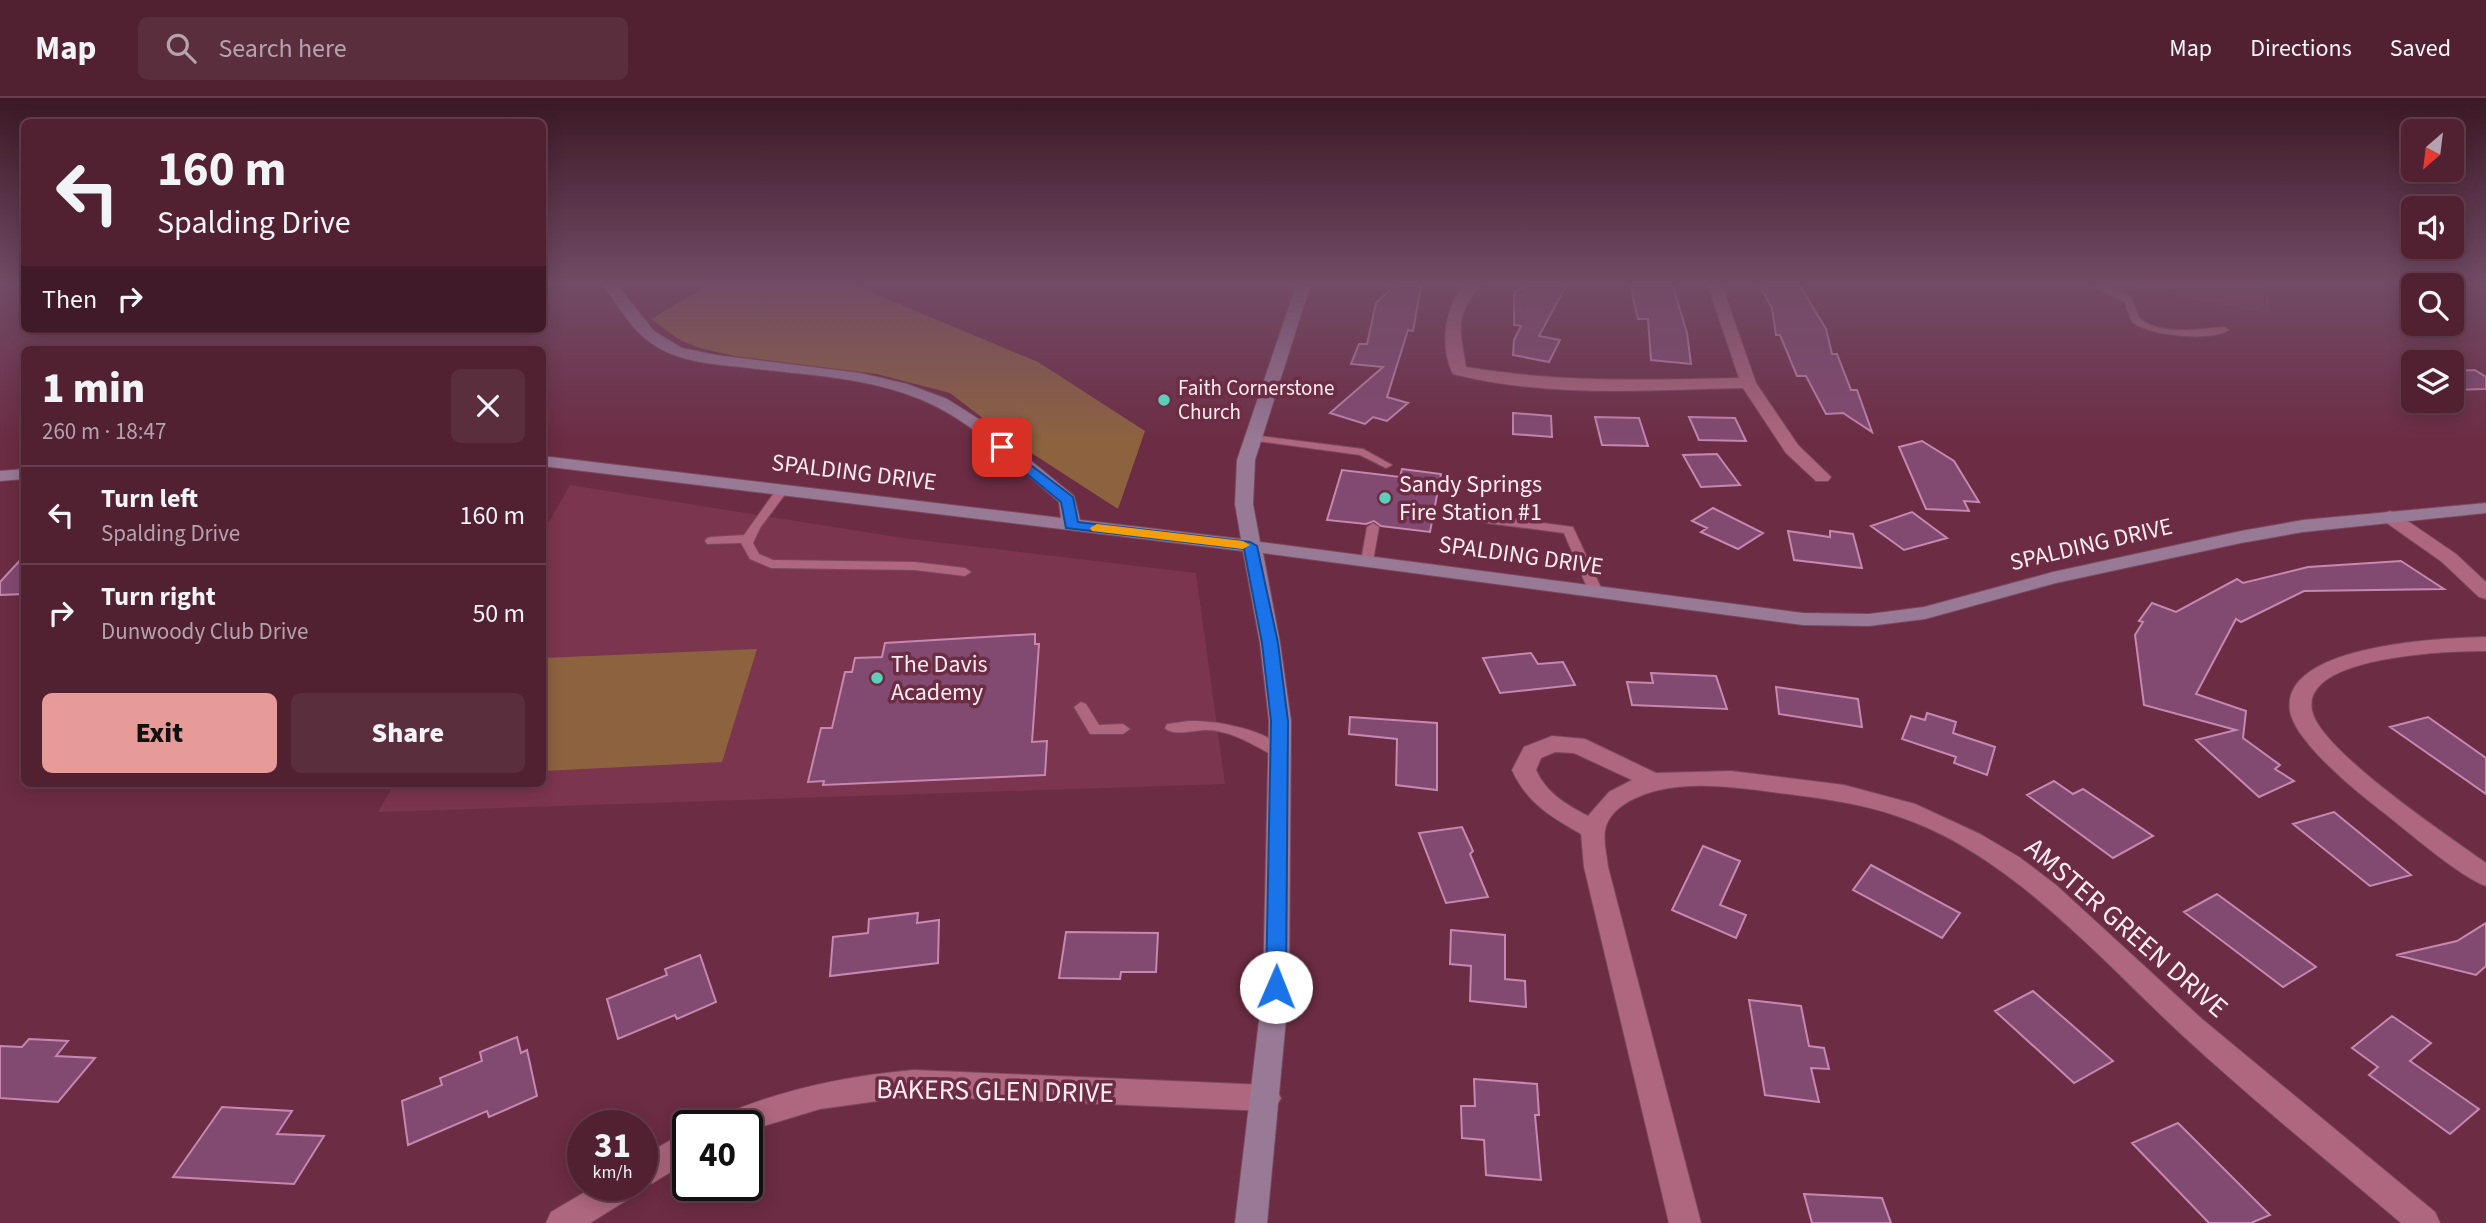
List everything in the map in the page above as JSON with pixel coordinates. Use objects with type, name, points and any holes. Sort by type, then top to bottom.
[{"type":"street","points":[[658,338],[669,347],[708,357],[861,379],[899,387],[943,402],[967,418],[1068,500],[1071,525]]},
{"type":"street","points":[[1251,1223],[1276,987],[1279,721],[1270,643],[1250,546],[1244,483],[1246,460],[1286,338]]},
{"type":"street","points":[[1455,338],[1459,371],[1520,381],[1591,386],[1748,383]]},
{"type":"street","points":[[1732,338],[1748,383],[1792,449],[1822,477]]},
{"type":"street","name":"SPALDING DRIVE","points":[[546,461],[1250,546],[1803,619],[1869,620],[1925,613],[2053,578],[2241,537],[2303,526],[2486,508]]},
{"type":"street","points":[[0,475],[21,474]]},
{"type":"street","points":[[2390,517],[2449,558],[2486,593]]},
{"type":"street","points":[[2486,644],[2440,643],[2338,664],[2313,677],[2301,693],[2300,712],[2309,729],[2339,764],[2486,876]]},
{"type":"street","name":"AMSTER GREEN DRIVE","points":[[1654,781],[1577,745],[1552,744],[1532,753],[1524,770],[1529,787],[1539,798],[1593,830],[1602,812],[1615,798],[1635,787],[1654,781],[1684,778],[1731,779],[1844,793],[1907,810],[1971,840],[2010,864],[2047,892],[2192,1027],[2424,1223]]},
{"type":"street","points":[[1593,830],[1596,867],[1685,1223]]},
{"type":"street","name":"BAKERS GLEN DRIVE","points":[[763,1113],[809,1097],[859,1087],[914,1083],[1266,1098]]},
{"type":"street","points":[[562,1223],[598,1201]]},
{"type":"lane","points":[[1253,438],[1363,452],[1386,465]]},
{"type":"lane","points":[[783,489],[747,543],[754,556],[771,564],[914,566],[965,572]]},
{"type":"lane","points":[[1459,516],[1569,530],[1596,592]]},
{"type":"lane","points":[[1367,561],[1373,527]]},
{"type":"lane","points":[[711,541],[749,539]]},
{"type":"lane","points":[[1081,707],[1095,730],[1123,729]]},
{"type":"lane","points":[[1172,728],[1194,724],[1223,725],[1279,752]]},
{"type":"shaded area","points":[[982,338],[1038,362],[1145,431],[1118,509],[1010,439],[950,393],[877,374],[735,356],[699,348],[678,339]]},
{"type":"shaded area","name":"The Davis Academy","points":[[570,485],[903,538],[1196,573],[1225,784],[378,812],[392,787],[546,787],[546,527]]},
{"type":"shaded area","points":[[757,649],[722,762],[546,771],[546,658]]},
{"type":"building","points":[[1368,338],[1405,338],[1387,397],[1408,403],[1387,421],[1373,417],[1365,424],[1330,413],[1383,367],[1351,364],[1359,344],[1367,344]]},
{"type":"building","points":[[1649,338],[1688,338],[1691,364],[1651,360]]},
{"type":"building","points":[[1781,338],[1828,338],[1832,354],[1837,354],[1851,390],[1857,390],[1872,432],[1843,413],[1826,414],[1806,376],[1797,376]]},
{"type":"building","points":[[1514,340],[1560,340],[1549,362],[1513,355]]},
{"type":"building","points":[[2464,370],[2475,370],[2486,377],[2486,389],[2464,390]]},
{"type":"building","points":[[1513,413],[1551,416],[1552,437],[1513,434]]},
{"type":"building","points":[[1595,417],[1639,418],[1648,446],[1602,445]]},
{"type":"building","points":[[1689,417],[1735,418],[1746,441],[1699,440]]},
{"type":"building","points":[[1922,441],[1954,461],[1979,502],[1964,501],[1969,511],[1926,509],[1899,447]]},
{"type":"building","points":[[1717,454],[1740,485],[1701,487],[1683,455]]},
{"type":"building","name":"Sandy Springs Fire Station #1","points":[[1402,469],[1441,474],[1430,532],[1381,526],[1374,521],[1366,524],[1327,520],[1342,470],[1400,477]]},
{"type":"building","points":[[1713,508],[1763,533],[1738,549],[1701,532],[1707,528],[1692,521]]},
{"type":"building","points":[[1912,512],[1947,538],[1904,550],[1871,526]]},
{"type":"building","points":[[1788,531],[1830,537],[1830,531],[1853,534],[1862,568],[1794,560]]},
{"type":"building","points":[[21,559],[21,594],[0,595],[0,582]]},
{"type":"building","points":[[2401,561],[2444,589],[2304,591],[2241,622],[2236,619],[2196,694],[2246,711],[2243,738],[2280,765],[2275,769],[2294,781],[2259,797],[2196,740],[2236,730],[2144,705],[2135,635],[2143,622],[2139,621],[2152,603],[2176,612],[2237,579],[2243,583],[2308,567]]},
{"type":"building","points":[[1035,634],[1035,644],[1039,644],[1032,742],[1047,741],[1045,775],[823,785],[824,781],[808,782],[821,728],[832,728],[845,672],[852,672],[855,658],[882,657],[885,643]]},
{"type":"building","points":[[1531,653],[1538,664],[1563,662],[1575,685],[1500,693],[1483,658]]},
{"type":"building","points":[[1651,673],[1716,676],[1727,709],[1632,705],[1627,682],[1653,683]]},
{"type":"building","points":[[1776,687],[1858,699],[1862,727],[1779,714]]},
{"type":"building","points":[[1927,713],[1956,722],[1953,733],[1995,747],[1987,775],[1954,763],[1956,757],[1902,739],[1911,716],[1925,720]]},
{"type":"building","points":[[1350,717],[1437,723],[1437,790],[1396,785],[1397,739],[1349,734]]},
{"type":"building","points":[[2428,717],[2486,758],[2486,794],[2390,727]]},
{"type":"building","points":[[2054,781],[2073,794],[2083,789],[2153,836],[2113,858],[2027,795]]},
{"type":"building","points":[[2334,812],[2411,875],[2370,886],[2293,824]]},
{"type":"building","points":[[1462,827],[1488,897],[1446,903],[1419,833]]},
{"type":"building","points":[[1703,846],[1740,861],[1720,905],[1746,915],[1736,938],[1672,910]]},
{"type":"building","points":[[1871,865],[1960,913],[1942,938],[1853,890]]},
{"type":"building","points":[[2217,894],[2316,967],[2283,987],[2184,912]]},
{"type":"building","points":[[918,913],[917,923],[939,920],[938,963],[830,976],[833,937],[868,933],[869,919]]},
{"type":"building","points":[[2486,923],[2486,966],[2476,975],[2396,955],[2457,941]]},
{"type":"building","points":[[1451,930],[1505,935],[1505,979],[1525,981],[1526,1007],[1470,1001],[1471,966],[1450,964]]},
{"type":"building","points":[[1066,932],[1158,933],[1156,972],[1121,972],[1120,979],[1059,978]]},
{"type":"building","points":[[700,955],[716,1002],[677,1019],[675,1015],[618,1039],[607,999],[667,975],[665,969]]},
{"type":"building","points":[[2033,991],[2113,1061],[2074,1083],[1995,1011]]},
{"type":"building","points":[[1749,1000],[1801,1006],[1809,1046],[1824,1048],[1829,1069],[1811,1068],[1819,1102],[1765,1095]]},
{"type":"building","points":[[2392,1016],[2431,1043],[2410,1061],[2479,1109],[2450,1134],[2369,1075],[2378,1067],[2352,1048]]},
{"type":"building","points":[[517,1037],[521,1053],[527,1050],[537,1096],[489,1117],[487,1111],[408,1145],[402,1101],[442,1085],[440,1078],[482,1061],[480,1052]]},
{"type":"building","points":[[29,1039],[68,1041],[56,1056],[95,1058],[58,1102],[0,1098],[0,1046],[22,1047]]},
{"type":"building","points":[[1474,1079],[1537,1084],[1539,1115],[1535,1115],[1541,1180],[1486,1175],[1484,1140],[1462,1138],[1461,1106],[1475,1106]]},
{"type":"building","points":[[222,1107],[292,1111],[277,1134],[324,1136],[294,1184],[173,1177]]},
{"type":"building","points":[[2178,1123],[2270,1215],[2251,1223],[2209,1223],[2132,1143]]},
{"type":"building","points":[[1804,1194],[1882,1198],[1891,1223],[1812,1223]]},
{"type":"slow traffic","points":[[1097,528],[1243,545]]},
{"type":"place","name":"Faith Cornerstone Church","points":[[1164,400]]},
{"type":"place","name":"Sandy Springs Fire Station #1","points":[[1385,498]]},
{"type":"place","name":"The Davis Academy","points":[[877,678]]},
{"type":"route","points":[[1002,447],[1068,500],[1071,525],[1250,546],[1270,643],[1279,721],[1276,987]]}]
